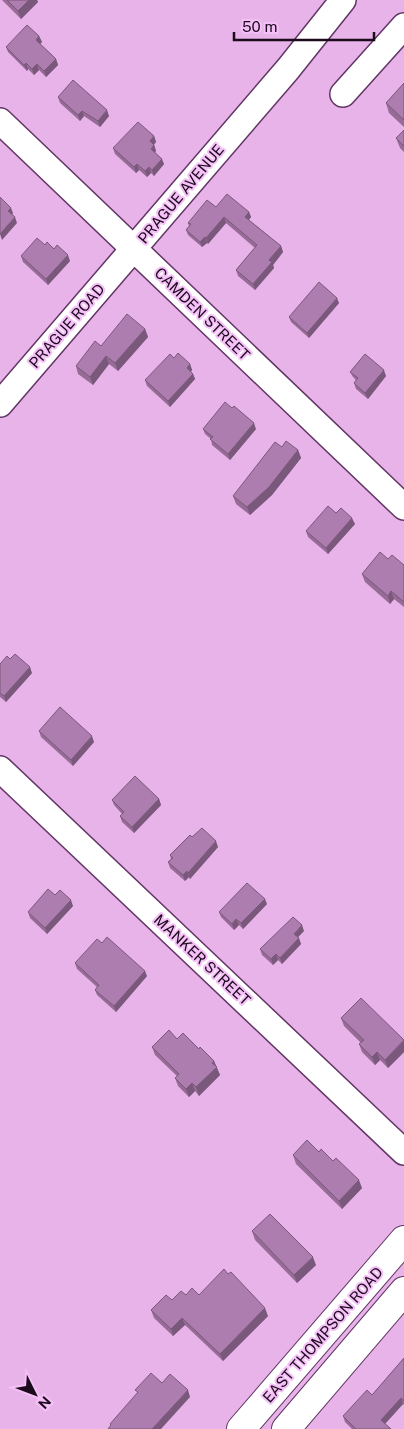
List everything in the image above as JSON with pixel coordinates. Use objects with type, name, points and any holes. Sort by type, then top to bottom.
[{"type":"main road","name":"EAST THOMPSON ROAD","points":[[241,1429],[404,1240]]},
{"type":"main road","points":[[286,1429],[404,1291]]},
{"type":"street","name":"PRAGUE AVENUE","points":[[134,249],[344,0]]},
{"type":"street","points":[[342,94],[404,26]]},
{"type":"street","name":"CAMDEN STREET","points":[[0,121],[404,507]]},
{"type":"street","name":"PRAGUE ROAD","points":[[0,404],[134,249]]},
{"type":"street","name":"MANKER STREET","points":[[0,768],[404,1152]]},
{"type":"building","points":[[7,0],[29,0],[18,11]]},
{"type":"building","points":[[27,25],[39,36],[36,40],[56,59],[44,71],[37,64],[32,69],[26,63],[24,65],[6,47]]},
{"type":"building","points":[[73,80],[107,110],[98,121],[82,111],[78,115],[58,97]]},
{"type":"building","points":[[404,83],[404,120],[386,103]]},
{"type":"building","points":[[138,122],[154,136],[150,141],[154,145],[151,149],[162,159],[152,170],[149,167],[145,171],[137,164],[134,167],[113,148]]},
{"type":"building","points":[[404,130],[404,146],[396,138]]},
{"type":"building","points":[[227,194],[249,212],[245,217],[281,246],[269,260],[272,262],[253,284],[236,270],[257,245],[224,217],[206,238],[200,242],[186,230],[191,224],[188,223],[207,200],[216,207]]},
{"type":"building","points":[[0,197],[11,208],[8,211],[15,217],[0,234]]},
{"type":"building","points":[[37,238],[45,245],[47,242],[54,249],[57,245],[68,255],[46,279],[21,256]]},
{"type":"building","points":[[319,282],[337,298],[307,333],[289,317]]},
{"type":"building","points":[[127,314],[145,329],[115,363],[106,356],[90,377],[76,366],[95,341],[101,346]]},
{"type":"building","points":[[178,353],[190,364],[187,368],[193,374],[168,401],[145,380],[170,354],[174,358]]},
{"type":"building","points":[[365,354],[384,370],[365,393],[354,383],[358,378],[350,372]]},
{"type":"building","points":[[225,402],[232,408],[234,406],[254,423],[228,454],[210,439],[213,437],[203,429]]},
{"type":"building","points":[[286,441],[298,450],[269,487],[247,507],[233,496],[275,442],[282,447]]},
{"type":"building","points":[[328,506],[336,513],[341,508],[352,518],[326,548],[306,531]]},
{"type":"building","points":[[380,552],[388,559],[392,555],[404,565],[404,602],[391,591],[388,596],[362,574]]},
{"type":"building","points":[[15,654],[30,667],[4,696],[0,693],[0,664],[7,656],[10,659]]},
{"type":"building","points":[[60,707],[92,736],[71,760],[39,731]]},
{"type":"building","points":[[135,776],[159,799],[132,827],[120,816],[124,812],[112,800]]},
{"type":"building","points":[[202,828],[216,841],[188,873],[187,871],[183,875],[168,862],[173,858],[170,855],[190,835],[192,837]]},
{"type":"building","points":[[247,883],[265,899],[241,923],[236,919],[232,924],[219,912]]},
{"type":"building","points":[[48,889],[55,895],[60,890],[71,900],[45,928],[28,912]]},
{"type":"building","points":[[293,917],[302,925],[294,934],[299,938],[280,958],[276,954],[271,959],[260,949]]},
{"type":"building","points":[[107,937],[145,971],[114,1006],[95,990],[99,985],[75,963],[97,939],[102,943]]},
{"type":"building","points":[[361,998],[404,1040],[385,1060],[377,1052],[372,1057],[359,1044],[364,1040],[341,1018]]},
{"type":"building","points":[[169,1030],[177,1039],[183,1033],[214,1061],[212,1063],[217,1067],[196,1087],[192,1083],[186,1089],[175,1078],[179,1074],[152,1047]]},
{"type":"building","points":[[307,1140],[319,1152],[321,1149],[333,1161],[336,1158],[359,1180],[339,1201],[293,1155]]},
{"type":"building","points":[[270,1214],[313,1257],[294,1275],[252,1231]]},
{"type":"building","points":[[224,1269],[228,1274],[231,1272],[265,1308],[220,1354],[182,1318],[171,1329],[151,1310],[166,1295],[172,1300],[181,1291],[186,1295],[192,1288],[199,1295]]},
{"type":"building","points":[[404,1358],[404,1401],[401,1398],[381,1420],[391,1429],[356,1429],[343,1416],[367,1390],[372,1395]]},
{"type":"building","points":[[151,1373],[162,1383],[170,1374],[188,1390],[152,1429],[108,1429],[110,1424],[138,1392],[135,1390]]}]
